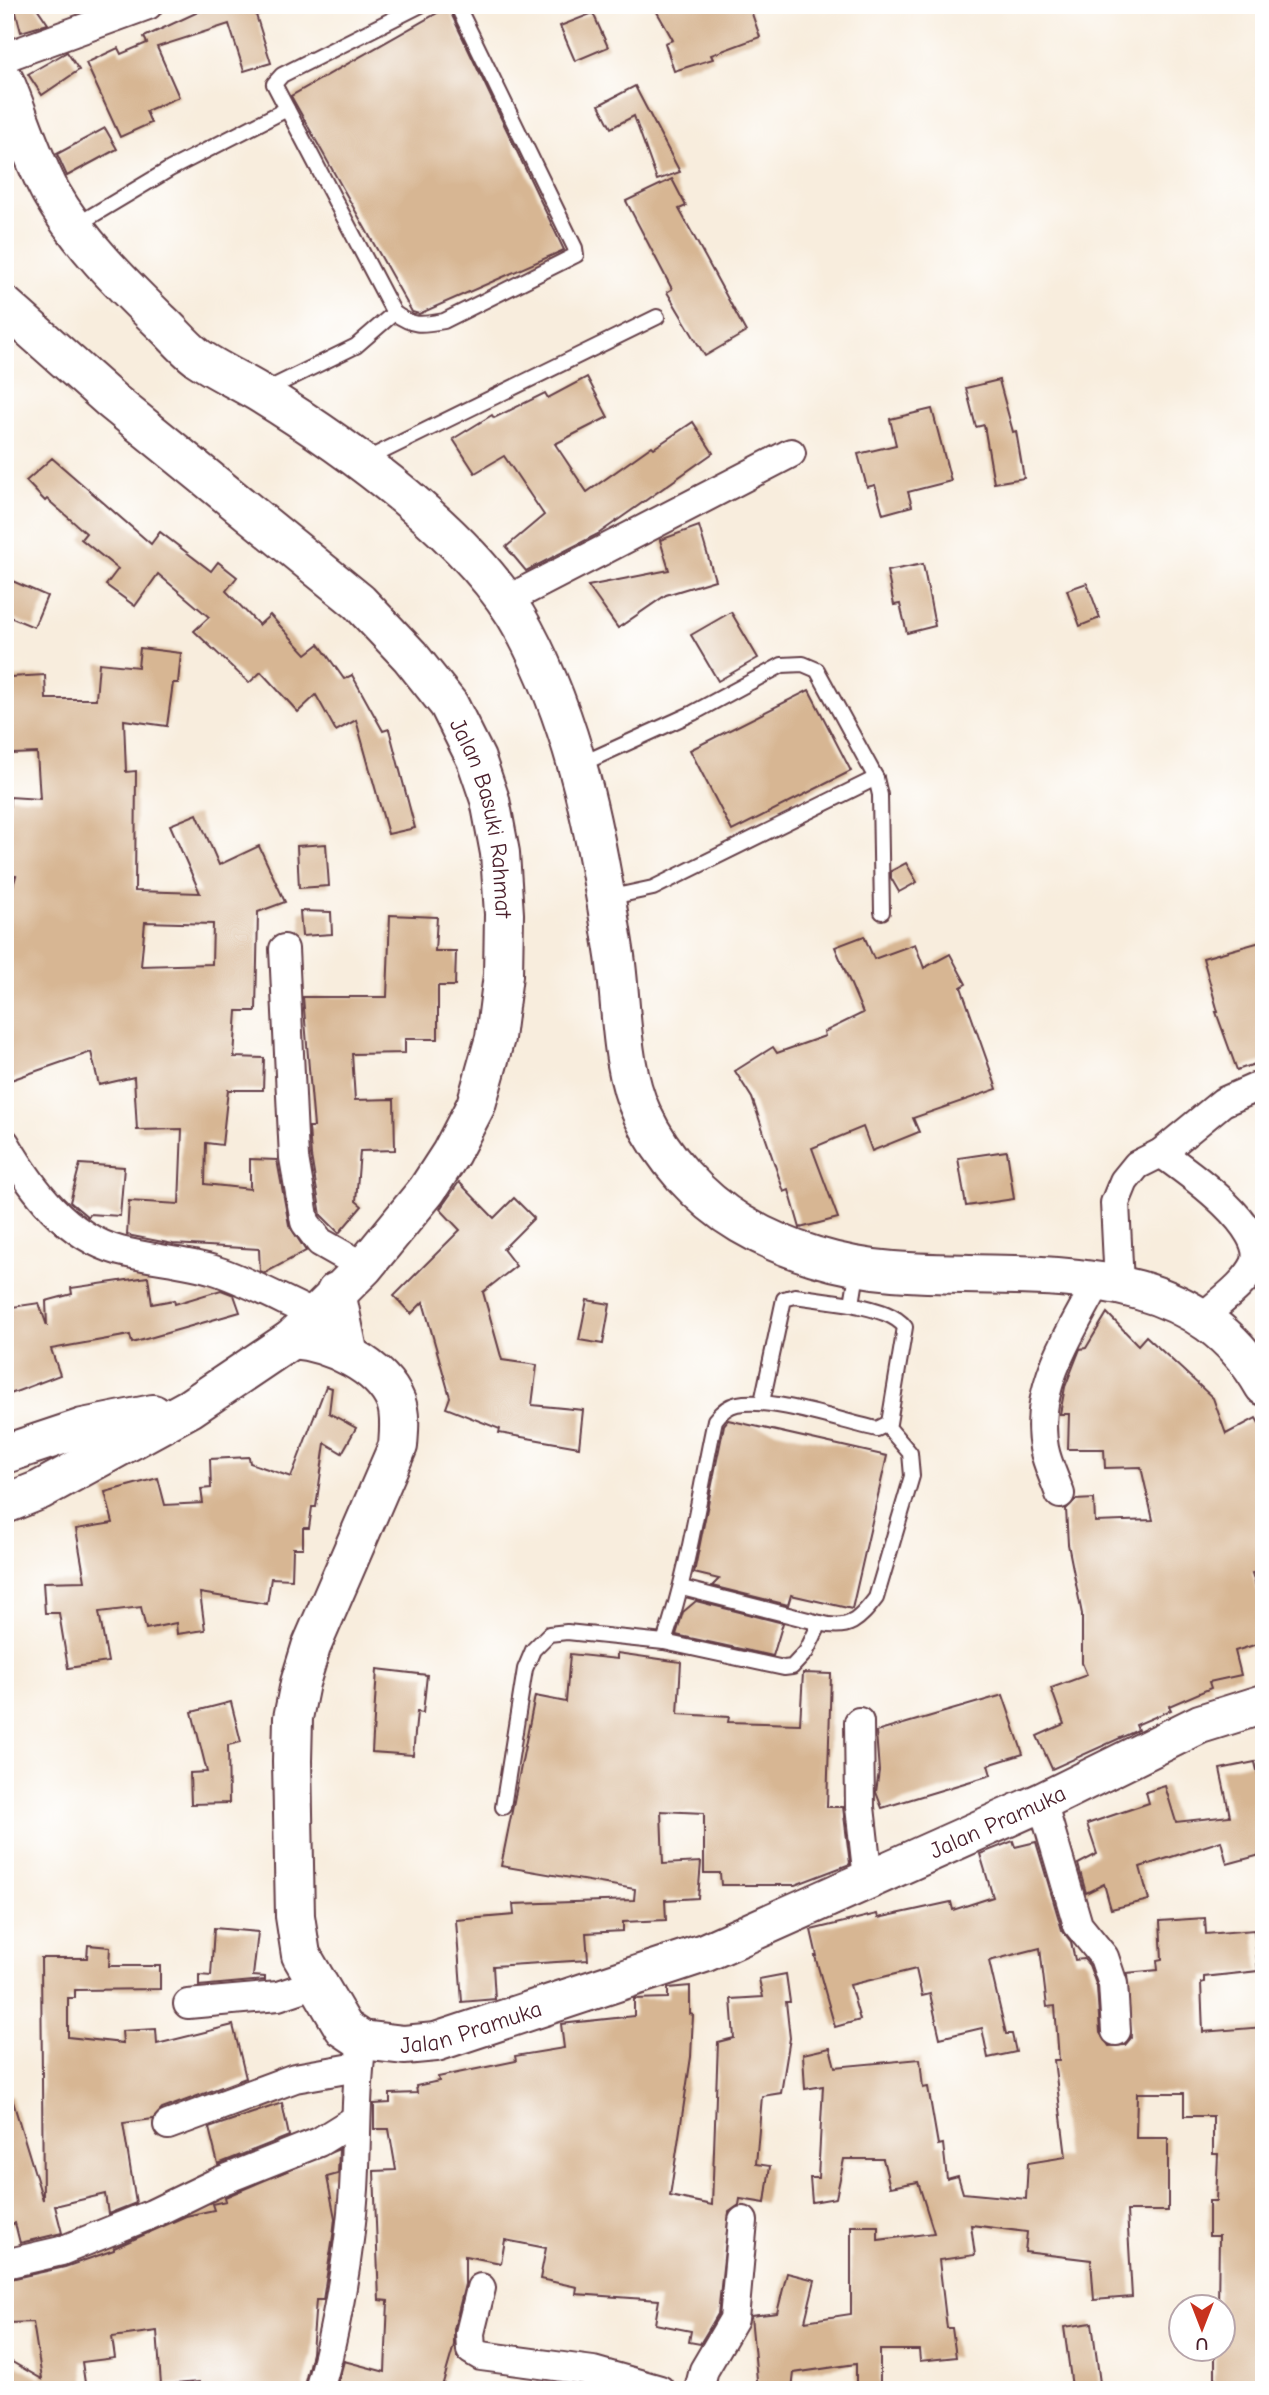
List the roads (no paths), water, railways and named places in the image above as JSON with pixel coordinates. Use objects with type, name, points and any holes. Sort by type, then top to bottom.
[{"type":"main road","points":[[5,82],[49,189],[72,227],[122,284],[195,356],[260,393],[361,462],[436,525],[486,575],[505,601],[543,666],[579,765],[606,898],[628,1064],[639,1109],[657,1142],[705,1198],[739,1223],[778,1243],[824,1259],[890,1271],[1022,1275],[1147,1290],[1183,1305],[1226,1335],[1264,1387]]},
{"type":"main road","name":"Jalan Basuki Rahmat","points":[[5,306],[112,401],[359,602],[410,656],[449,705],[476,760],[490,800],[501,877],[503,975],[495,1038],[476,1105],[452,1153],[364,1267],[315,1316],[190,1408],[40,1490],[5,1504]]},
{"type":"main road","points":[[315,1316],[349,1356],[388,1388],[400,1420],[398,1446],[311,1647],[293,1718],[295,1916],[302,1955],[360,2053]]},
{"type":"main road","points":[[315,1316],[349,1356]]},
{"type":"main road","name":"Jalan Basuki Rahmat","points":[[5,1454],[83,1428],[190,1408]]},
{"type":"main road","name":"Jalan Pramuka","points":[[360,2053],[436,2042],[468,2033],[704,1953],[1042,1802],[1200,1724],[1264,1704]]},
{"type":"street","points":[[5,57],[148,5]]},
{"type":"street","points":[[505,601],[791,453]]},
{"type":"street","points":[[284,949],[294,1158],[305,1223],[320,1242],[364,1267]]},
{"type":"street","points":[[1060,1494],[1045,1451],[1042,1425],[1046,1385],[1108,1284],[1115,1203],[1124,1181],[1137,1165],[1161,1153],[1223,1102],[1264,1084]]},
{"type":"street","points":[[5,1143],[49,1206],[68,1224],[95,1241],[117,1250],[216,1271],[315,1316]]},
{"type":"street","points":[[1161,1153],[1238,1214],[1255,1242],[1257,1259],[1249,1273],[1202,1318]]},
{"type":"street","points":[[859,1722],[860,1807],[869,1879]]},
{"type":"street","points":[[1042,1802],[1078,1925],[1104,1957],[1112,1980],[1116,2031]]},
{"type":"street","points":[[188,2004],[278,1996],[317,1983]]},
{"type":"street","points":[[168,2125],[360,2053],[351,2219],[328,2360],[319,2390]]},
{"type":"street","points":[[5,2264],[61,2251],[152,2214],[218,2182],[319,2142],[356,2119]]},
{"type":"street","points":[[699,2390],[704,2370],[734,2319],[743,2221]]},
{"type":"street","points":[[481,2288],[470,2333],[471,2350],[481,2356],[593,2371],[660,2390]]},
{"type":"lane","points":[[421,5],[277,79],[274,83],[275,90],[394,313],[409,324],[444,321],[576,255],[575,248],[457,5]]},
{"type":"lane","points":[[72,227],[170,169],[287,109]]},
{"type":"lane","points":[[260,393],[356,346],[394,313]]},
{"type":"lane","points":[[361,462],[657,317]]},
{"type":"lane","points":[[579,765],[693,713],[782,665],[803,664],[817,670],[876,778],[880,795],[882,912]]},
{"type":"lane","points":[[606,898],[653,888],[876,778]]},
{"type":"lane","points":[[852,1304],[858,1266]]},
{"type":"lane","points":[[762,1402],[783,1299],[795,1296],[852,1304],[885,1314],[905,1327],[887,1426]]},
{"type":"lane","points":[[664,1642],[682,1588],[716,1420],[726,1408],[735,1404],[762,1402],[877,1429],[887,1426]]},
{"type":"lane","points":[[682,1588],[837,1628],[854,1622],[876,1598],[912,1476],[910,1453],[887,1426]]},
{"type":"lane","points":[[503,1807],[525,1669],[533,1650],[550,1633],[567,1632],[664,1642],[792,1667],[806,1652],[820,1623]]}]
